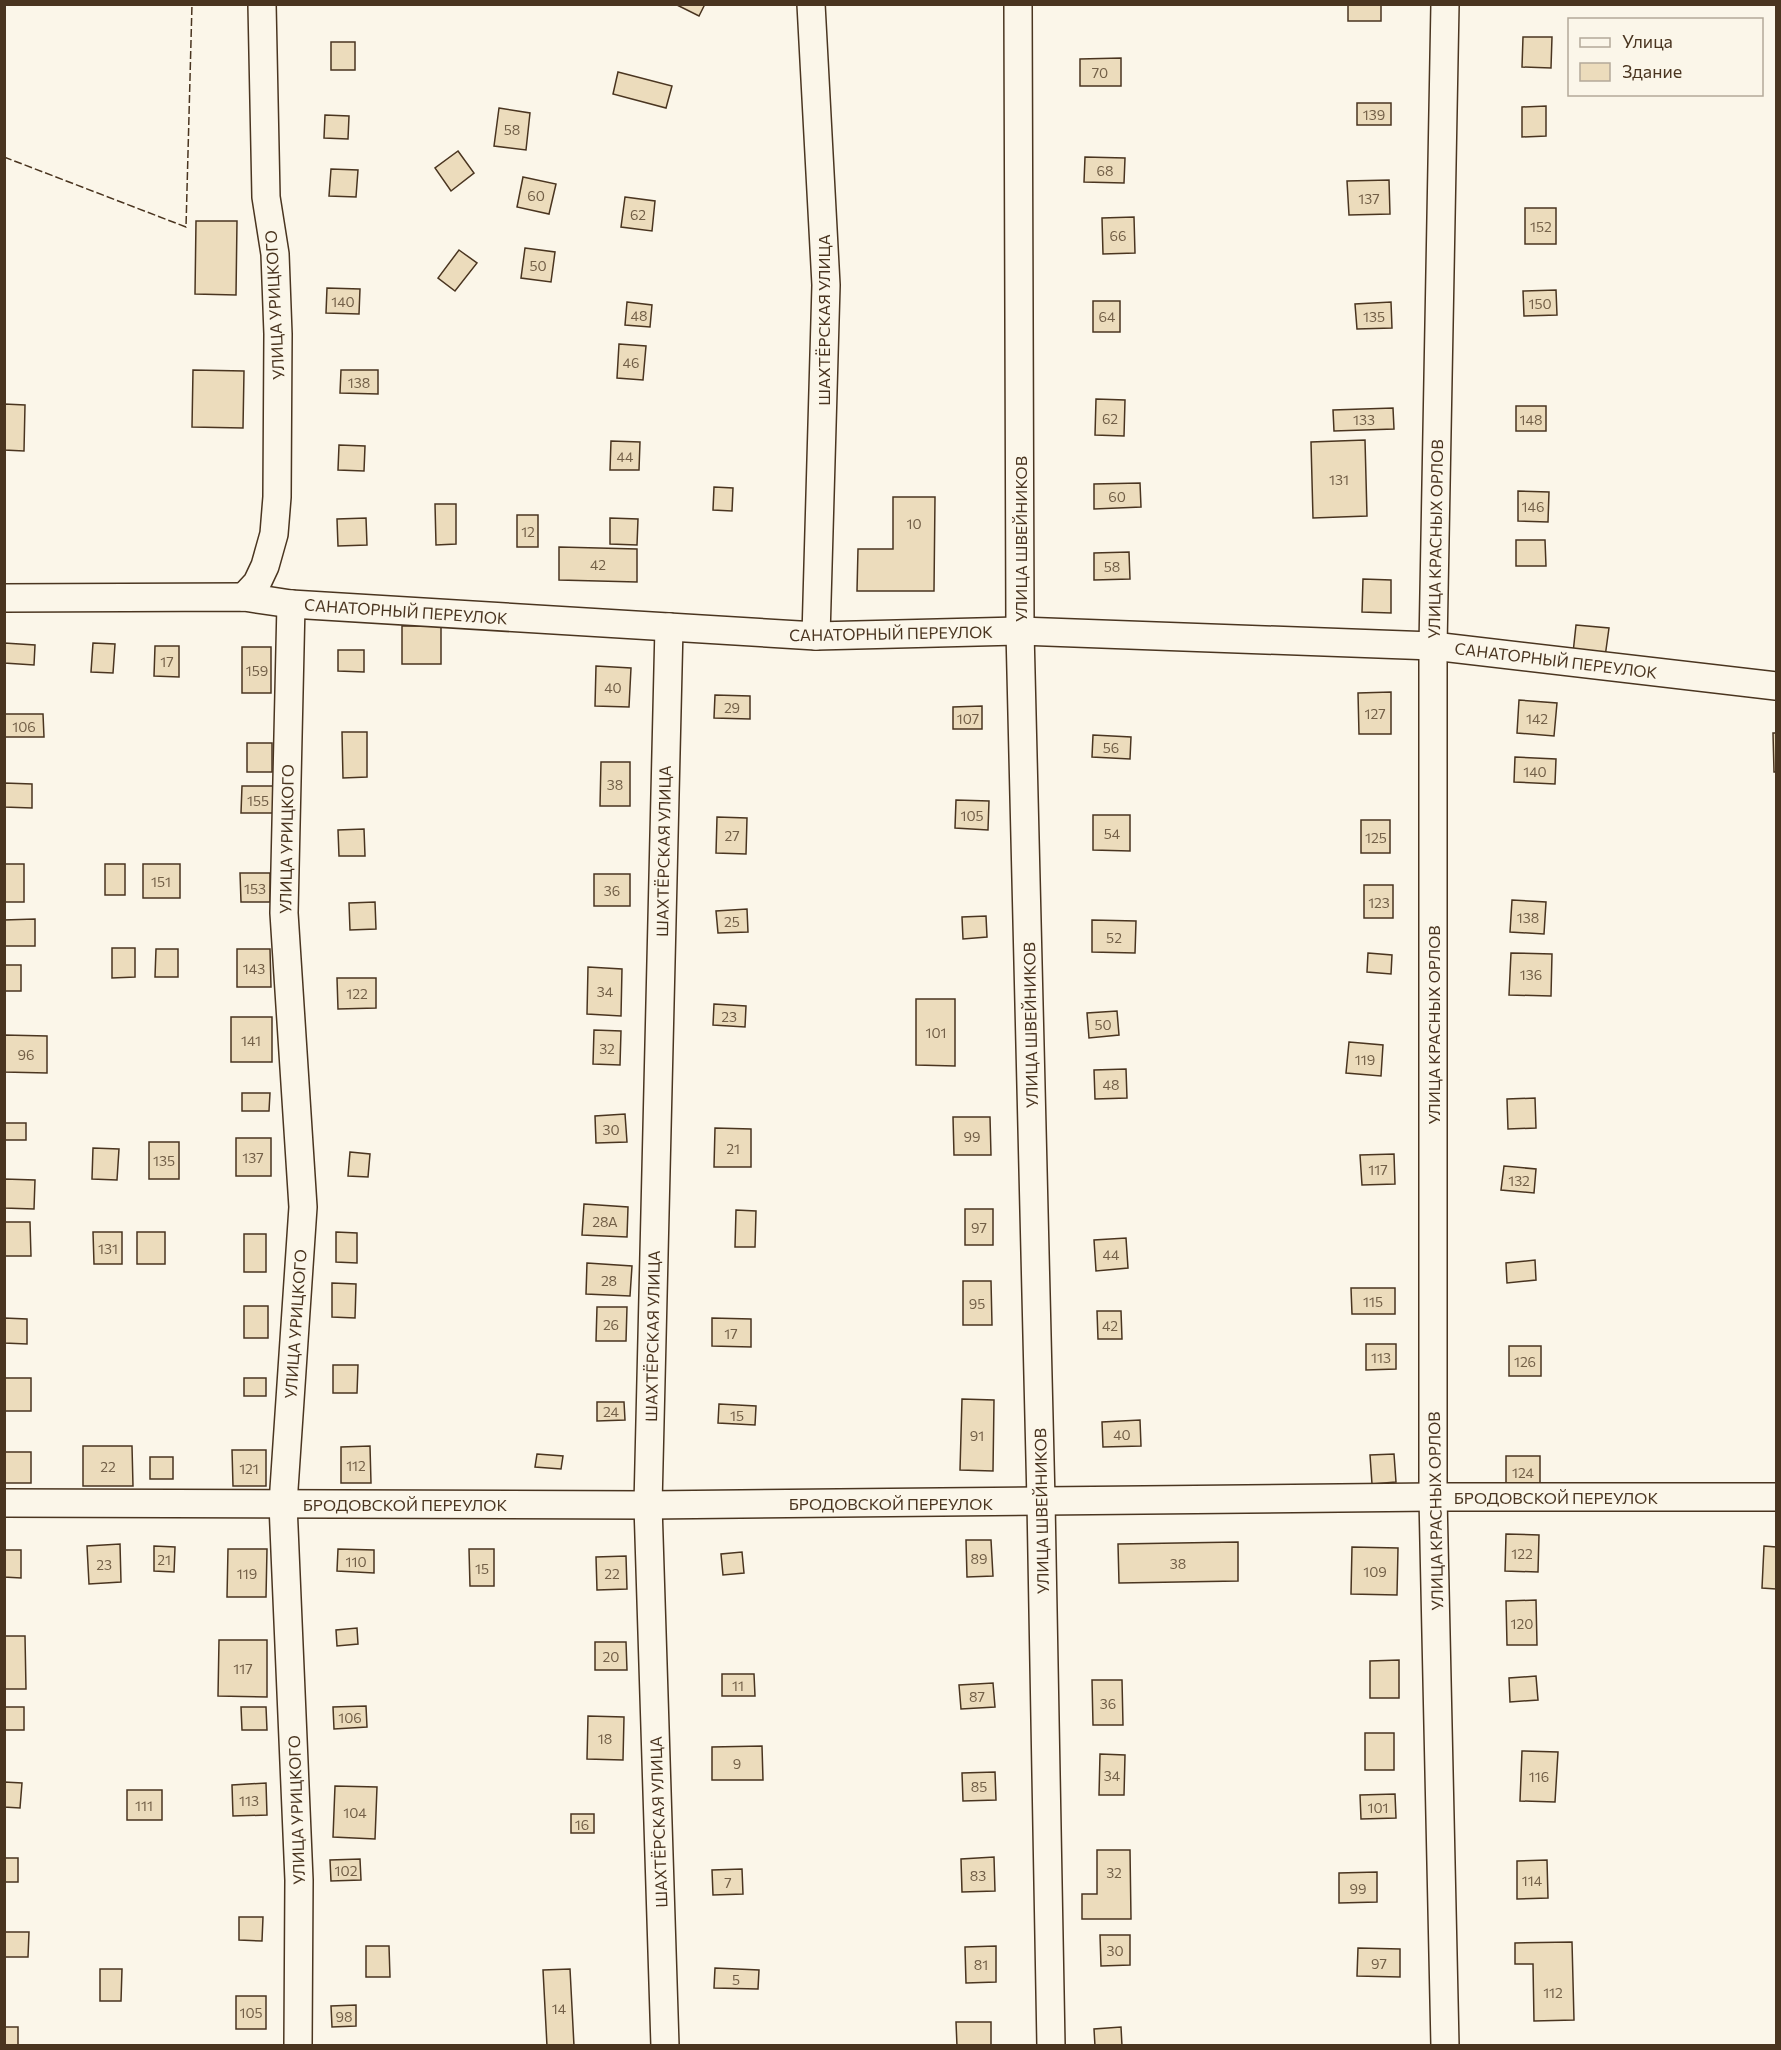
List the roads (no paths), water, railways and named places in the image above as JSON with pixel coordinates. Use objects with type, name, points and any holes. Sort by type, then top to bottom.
[{"type":"street","name":"УЛИЦА УРИЦКОГО","points":[[244,597],[257,583],[265,566],[274,534],[277,497],[278,334],[274,254],[266,197],[262,4]]},
{"type":"street","name":"ШАХТЁРСКАЯ УЛИЦА","points":[[811,4],[826,285],[816,636]]},
{"type":"street","name":"УЛИЦА ШВЕЙНИКОВ","points":[[1018,4],[1020,631],[1041,1502],[1051,2046]]},
{"type":"street","name":"УЛИЦА КРАСНЫХ ОРЛОВ","points":[[1445,4],[1433,646],[1433,1497],[1445,2046]]},
{"type":"street","name":"САНАТОРНЫЙ ПЕРЕУЛОК","points":[[4,598],[244,597],[291,604],[816,636],[1020,631],[1433,646],[1776,686]]},
{"type":"street","name":"УЛИЦА УРИЦКОГО","points":[[291,604],[284,913],[303,1207],[283,1504],[299,1880],[298,2046]]},
{"type":"street","name":"ШАХТЁРСКАЯ УЛИЦА","points":[[665,2046],[648,1505],[669,627]]},
{"type":"street","name":"БРОДОВСКОЙ ПЕРЕУЛОК","points":[[4,1503],[648,1505],[1433,1497],[1776,1497]]}]
